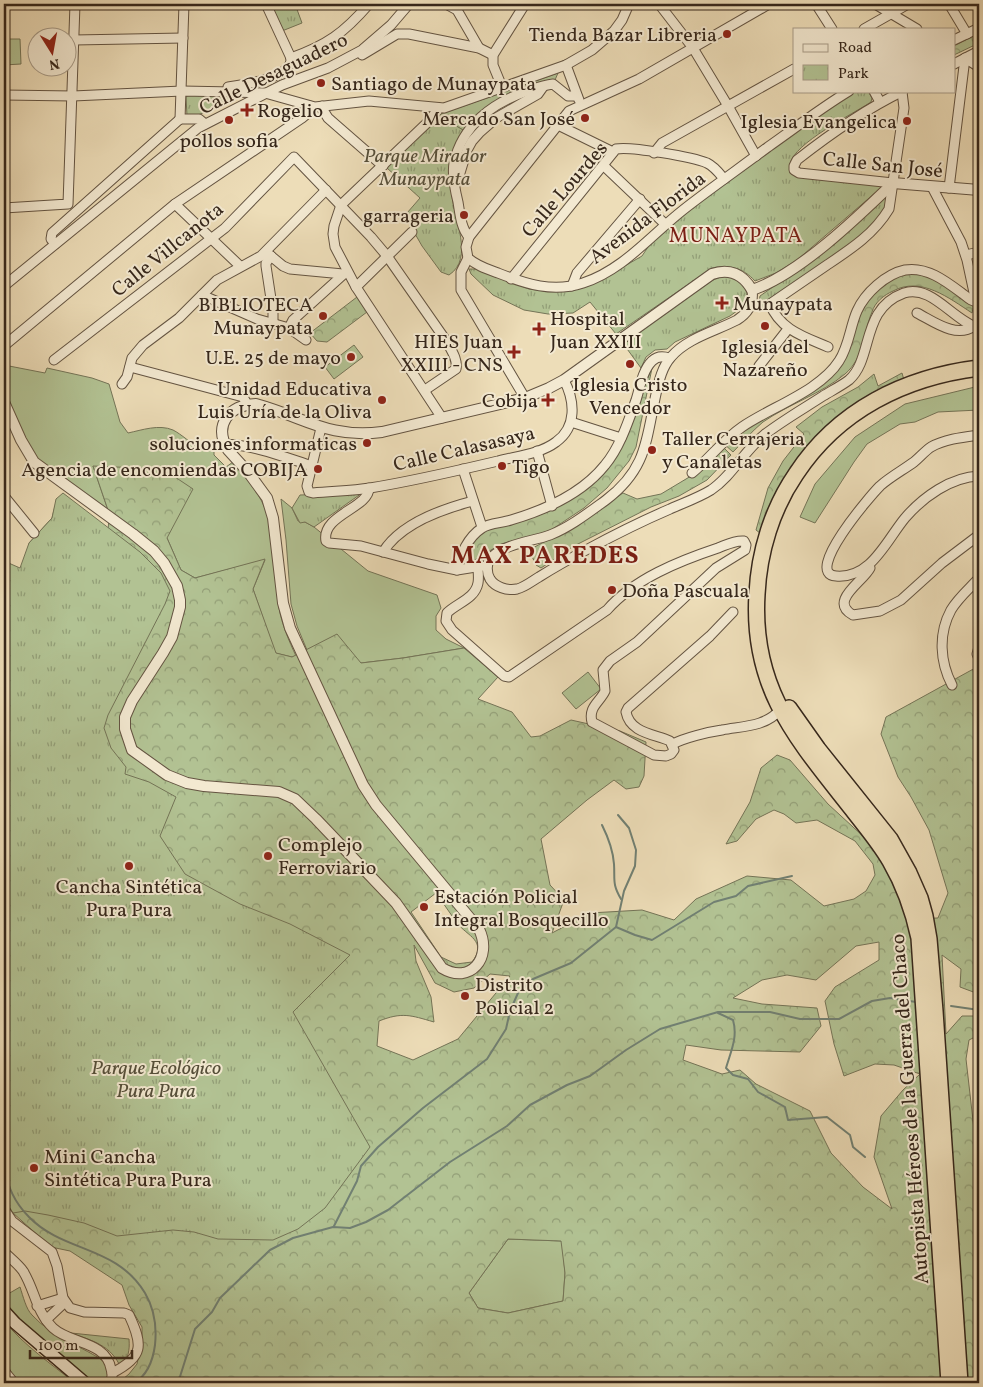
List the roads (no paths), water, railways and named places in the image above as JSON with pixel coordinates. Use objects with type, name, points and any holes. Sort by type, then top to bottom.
[{"type":"highway","name":"Autopista Héroes de la Guerra del Chaco","points":[[949,1383],[918,938],[913,912],[907,894],[884,852],[800,743],[780,710],[761,660],[756,627],[756,606],[757,584],[772,520],[791,481],[808,457],[833,430],[871,402],[892,391],[942,374],[979,368]]},
{"type":"highway","name":"Autopista Héroes de la Guerra del Chaco","points":[[960,1383],[935,1011],[929,939],[925,916],[920,898],[909,873],[890,839],[818,749],[778,689],[768,658],[762,606],[767,563],[778,522],[797,485],[823,450],[856,420],[894,397],[920,386],[944,380],[968,375],[979,377]]},
{"type":"main road","points":[[4,1311],[15,1323],[85,1383]]},
{"type":"street","points":[[74,28],[75,4]]},
{"type":"street","points":[[184,4],[180,120],[199,119],[205,124]]},
{"type":"street","points":[[218,92],[219,89],[252,83],[281,73],[291,64],[291,58],[266,4]]},
{"type":"street","points":[[291,58],[333,39],[352,23],[369,4]]},
{"type":"street","name":"Calle Desaguadero","points":[[4,286],[205,124],[265,93],[328,68],[362,50],[374,41],[409,4]]},
{"type":"street","points":[[446,4],[457,10],[479,48]]},
{"type":"street","points":[[502,87],[493,65],[493,55],[525,4]]},
{"type":"street","points":[[4,95],[73,96],[182,91],[265,93],[310,106],[374,101],[438,108],[453,106],[566,65],[592,50],[603,42],[622,20],[628,4]]},
{"type":"street","points":[[659,4],[693,48],[756,156]]},
{"type":"street","points":[[816,4],[831,28]]},
{"type":"street","points":[[875,4],[915,28]]},
{"type":"street","points":[[866,28],[908,4]]},
{"type":"street","points":[[949,4],[967,34]]},
{"type":"street","points":[[525,398],[461,290],[461,272],[468,258],[466,246],[469,237],[579,100],[623,87],[693,48],[763,5]]},
{"type":"street","points":[[956,39],[979,28]]},
{"type":"street","points":[[328,68],[369,52],[397,34],[409,34],[479,48],[493,55]]},
{"type":"street","points":[[78,40],[184,38]]},
{"type":"street","points":[[956,63],[979,51]]},
{"type":"street","points":[[965,58],[979,67]]},
{"type":"street","points":[[949,188],[965,58]]},
{"type":"street","points":[[566,65],[579,100]]},
{"type":"street","points":[[654,153],[662,143],[793,69]]},
{"type":"street","points":[[4,208],[68,204],[73,78]]},
{"type":"street","points":[[469,237],[464,229],[459,212],[454,164],[467,133],[478,118],[496,105],[514,96],[545,85],[553,84],[568,96],[579,100]]},
{"type":"street","name":"Avenida Florida","points":[[468,258],[474,264],[511,279],[535,286],[549,288],[572,286],[597,277],[611,270],[724,179],[802,122],[847,92]]},
{"type":"street","points":[[875,92],[880,102],[900,92]]},
{"type":"street","points":[[828,347],[788,328],[774,314],[770,304],[872,232],[889,208],[905,102],[902,92]]},
{"type":"street","name":"Calle San José","points":[[880,102],[836,130],[796,160],[794,170],[799,173],[979,190]]},
{"type":"street","points":[[5,345],[175,204],[302,118],[308,113],[310,106]]},
{"type":"street","points":[[322,106],[322,110],[328,118],[383,166]]},
{"type":"street","points":[[438,108],[435,114],[341,206],[334,226],[333,242],[345,273],[442,418]]},
{"type":"street","name":"Calle Desaguadero","points":[[55,244],[51,239],[52,233],[180,120]]},
{"type":"street","points":[[558,125],[614,152]]},
{"type":"street","name":"Calle Lourdes","points":[[511,279],[619,148],[706,163],[716,169],[724,179]]},
{"type":"street","name":"Calle Villcanota","points":[[54,360],[212,238],[234,219],[294,157],[326,190]]},
{"type":"street","points":[[604,166],[666,224]]},
{"type":"street","points":[[752,290],[772,281],[820,248],[870,205],[892,183]]},
{"type":"street","points":[[932,187],[961,242],[978,302]]},
{"type":"street","points":[[273,324],[266,263],[269,254],[326,190],[387,256],[435,322],[455,357],[456,369],[425,390]]},
{"type":"street","points":[[572,286],[577,273],[640,199]]},
{"type":"street","points":[[175,204],[240,266]]},
{"type":"street","points":[[356,288],[412,232]]},
{"type":"street","points":[[966,255],[979,252]]},
{"type":"street","points":[[122,384],[127,377],[132,358],[136,352],[179,318],[217,280],[240,266],[269,254]]},
{"type":"street","points":[[269,254],[282,266],[290,270],[345,273]]},
{"type":"street","points":[[692,473],[741,428],[801,393],[828,374],[839,361],[847,345],[857,311],[864,300],[880,283],[892,275],[904,270],[929,272],[978,302]]},
{"type":"street","points":[[4,402],[21,440],[34,462],[134,534],[154,551],[164,563],[177,586],[180,608],[172,636],[132,701],[125,717],[125,730],[132,750],[167,774],[187,783],[279,792],[295,799],[396,903],[442,968],[449,973],[458,973],[476,967],[483,956],[484,945],[479,928],[376,805],[357,775],[290,628],[283,603],[273,518],[267,498],[260,486],[224,444],[222,430],[229,414],[247,404],[256,404],[321,428],[352,434],[365,434],[525,398],[564,380],[712,274],[720,271],[740,275],[747,281],[752,290],[752,301],[745,314],[737,320],[682,347],[669,358],[660,377],[645,450],[635,470],[626,481],[611,496],[568,526],[553,534],[500,551],[492,556],[483,566],[475,592],[447,613],[446,621],[459,636],[504,676],[509,677],[607,610],[632,588],[653,576],[708,551],[741,540],[744,541],[746,545],[745,550],[716,568],[636,642],[610,661],[603,670],[605,690],[593,707],[592,722],[654,755],[666,756],[674,750],[670,741],[643,732],[635,727],[627,717],[626,712],[628,708],[710,636],[733,612]]},
{"type":"street","points":[[289,328],[293,320],[345,273]]},
{"type":"street","points":[[483,566],[495,585],[504,589],[517,588],[615,535],[708,492],[725,478],[763,436],[850,379],[861,361],[873,322],[881,310],[896,297],[914,291],[927,294],[964,322],[977,327]]},
{"type":"street","points":[[202,295],[239,312],[289,328],[306,340]]},
{"type":"street","points":[[917,313],[952,330],[962,331],[977,327]]},
{"type":"street","points":[[759,366],[788,328]]},
{"type":"street","points":[[458,570],[464,549],[482,528],[552,506],[596,476],[621,438],[645,372],[657,358],[662,356],[669,358]]},
{"type":"street","points":[[130,367],[243,397],[247,404]]},
{"type":"street","points":[[564,380],[571,395],[573,415],[571,422],[621,438]]},
{"type":"street","name":"Calle Calasasaya","points":[[312,466],[307,486],[308,492],[369,488],[463,469],[537,451],[556,442],[566,433],[571,422]]},
{"type":"street","points":[[224,444],[252,448],[312,466],[321,428]]},
{"type":"street","points":[[979,436],[953,440],[932,447],[880,486],[864,504],[833,547],[825,566],[826,572],[837,576],[858,573],[872,563],[906,517],[925,499],[952,482],[979,476]]},
{"type":"street","points":[[537,451],[552,506]]},
{"type":"street","points":[[463,469],[482,528]]},
{"type":"street","name":"Calle Calasasaya","points":[[369,488],[365,498],[340,516],[326,532],[326,541],[332,544],[360,546],[383,552]]},
{"type":"street","points":[[4,496],[34,532]]},
{"type":"street","points":[[473,501],[455,506],[418,522],[388,543],[383,552],[458,570],[483,566]]},
{"type":"street","points":[[872,563],[870,571],[848,593],[843,601],[844,608],[853,615],[872,613],[890,607],[901,600],[979,534]]},
{"type":"street","points":[[952,685],[944,668],[942,654],[943,637],[951,610],[962,595],[979,578]]},
{"type":"street","points":[[979,647],[977,654],[979,659]]},
{"type":"street","points":[[672,744],[684,738],[758,724],[768,720],[780,710]]},
{"type":"street","points":[[4,1209],[8,1223],[52,1252],[64,1300],[70,1308],[76,1311],[124,1313],[129,1315],[138,1334],[138,1348],[132,1361],[112,1373]]},
{"type":"street","points":[[4,1252],[24,1273],[37,1306],[54,1329],[64,1336],[101,1352],[110,1363],[112,1373],[110,1383]]},
{"type":"street","points":[[37,1306],[64,1300]]},
{"type":"street","points":[[46,1320],[64,1300]]},
{"type":"street","points":[[4,1371],[14,1383]]},
{"type":"waterway","points":[[334,1226],[357,1181],[361,1166],[378,1147],[423,1108],[487,1059],[506,1029],[510,1011],[518,993],[533,979],[571,963],[616,927],[624,891],[635,866],[636,850],[629,828],[618,815]]},
{"type":"waterway","points":[[602,825],[611,849],[615,886],[621,899]]},
{"type":"waterway","points":[[616,927],[652,940],[714,902],[736,896],[748,886],[792,876]]},
{"type":"waterway","points":[[178,1383],[195,1329],[212,1312],[220,1298],[270,1250],[293,1238],[333,1227],[350,1228],[388,1210],[450,1162],[507,1126],[530,1105],[567,1085],[590,1076],[626,1050],[660,1029],[718,1012],[770,1012],[800,1019],[839,1019],[872,1001],[890,998],[916,1002]]},
{"type":"waterway","points":[[951,1006],[979,1010]]},
{"type":"waterway","points":[[718,1013],[733,1020],[735,1032],[726,1068],[733,1075],[748,1079],[758,1092],[785,1107],[788,1120],[827,1117],[850,1135],[853,1147],[865,1157]]},
{"type":"waterway","points":[[4,1167],[12,1194],[19,1206],[29,1217],[43,1229],[105,1257],[120,1266],[133,1277],[145,1293],[154,1318],[156,1331],[155,1345],[149,1367],[143,1376],[134,1383]]},
{"type":"place","name":"Tienda Bazar Libreria","points":[[727,34]]},
{"type":"place","name":"Santiago de Munaypata","points":[[321,83]]},
{"type":"place","name":"Rogelio","points":[[247,110]]},
{"type":"place","name":"Mercado San José","points":[[585,118]]},
{"type":"place","name":"pollos sofia","points":[[229,120]]},
{"type":"place","name":"Iglesia Evangelica","points":[[907,121]]},
{"type":"place","name":"garrageria","points":[[464,215]]},
{"type":"place","name":"Munaypata","points":[[722,303]]},
{"type":"place","name":"BIBLIOTECA Munaypata","points":[[323,316]]},
{"type":"place","name":"Iglesia del Nazareño","points":[[765,326]]},
{"type":"place","name":"Hospital Juan XXIII","points":[[539,329]]},
{"type":"place","name":"HIES Juan XXIII - CNS","points":[[514,352]]},
{"type":"place","name":"U.E. 25 de mayo","points":[[351,357]]},
{"type":"place","name":"Iglesia Cristo Vencedor","points":[[630,364]]},
{"type":"place","name":"Unidad Educativa Luis Uría de la Oliva","points":[[382,400]]},
{"type":"place","name":"Cobija","points":[[548,400]]},
{"type":"place","name":"soluciones informaticas","points":[[367,443]]},
{"type":"place","name":"Taller Cerrajeria y Canaletas","points":[[652,450]]},
{"type":"place","name":"Tigo","points":[[502,466]]},
{"type":"place","name":"Agencia de encomiendas COBIJA","points":[[318,469]]},
{"type":"place","name":"Doña Pascuala","points":[[612,590]]},
{"type":"place","name":"Complejo Ferroviario","points":[[268,856]]},
{"type":"place","name":"Cancha Sintética Pura Pura","points":[[129,866]]},
{"type":"place","name":"Estación Policial Integral Bosquecillo","points":[[424,907]]},
{"type":"place","name":"Distrito Policial 2","points":[[465,996]]},
{"type":"place","name":"Mini Cancha Sintética Pura Pura","points":[[34,1168]]},
{"type":"district","name":"MUNAYPATA","points":[[736,235]]},
{"type":"district","name":"MAX PAREDES","points":[[545,554]]},
{"type":"park label","name":"Parque Mirador Munaypata","points":[[425,166]]},
{"type":"park label","name":"Parque Ecológico Pura Pura","points":[[156,1078]]}]
